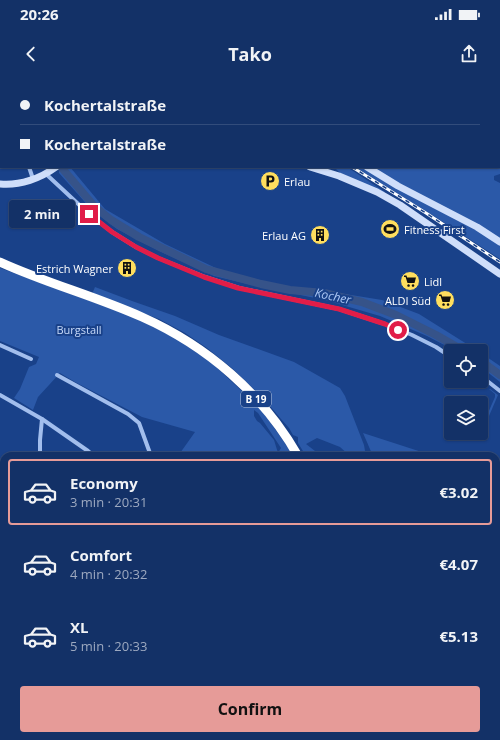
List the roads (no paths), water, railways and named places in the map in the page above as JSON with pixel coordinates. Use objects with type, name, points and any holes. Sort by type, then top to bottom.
[{"type":"highway","name":"B 19","points":[[0,262],[140,316],[158,324],[203,351],[249,390],[284,433],[296,452]]},
{"type":"street","points":[[29,168],[33,179]]},
{"type":"street","points":[[0,184],[33,179],[46,174],[55,168]]},
{"type":"street","points":[[313,168],[339,176],[382,195],[400,205],[500,274]]},
{"type":"street","points":[[369,168],[398,186],[477,227],[500,242]]},
{"type":"street","points":[[46,174],[89,214],[112,232],[136,247],[158,258],[204,277],[238,288],[339,309],[385,324],[412,335],[444,353]]},
{"type":"street","points":[[0,346],[31,359]]},
{"type":"street","points":[[57,375],[128,414],[139,423],[150,452]]},
{"type":"street","points":[[488,382],[500,391]]},
{"type":"street","points":[[0,395],[42,419],[90,452]]},
{"type":"street","points":[[40,452],[42,419]]},
{"type":"waterway","name":"Kocher","points":[[62,168],[94,206],[111,220],[139,237],[206,269],[261,284],[290,290],[324,293],[362,302],[396,315],[452,344]]},
{"type":"waterway","name":"Kocher","points":[[488,366],[500,375]]},
{"type":"railway","points":[[354,168],[426,213],[500,262]]},
{"type":"place","name":"Erlau","points":[[270,181]]},
{"type":"place","name":"Fitness First","points":[[390,229]]},
{"type":"place","name":"Erlau AG","points":[[320,235]]},
{"type":"place","name":"Estrich Wagner","points":[[127,268]]},
{"type":"place","name":"Lidl","points":[[410,281]]},
{"type":"place","name":"ALDI Süd","points":[[445,300]]},
{"type":"park label","name":"Burgstall","points":[[79,329]]}]
